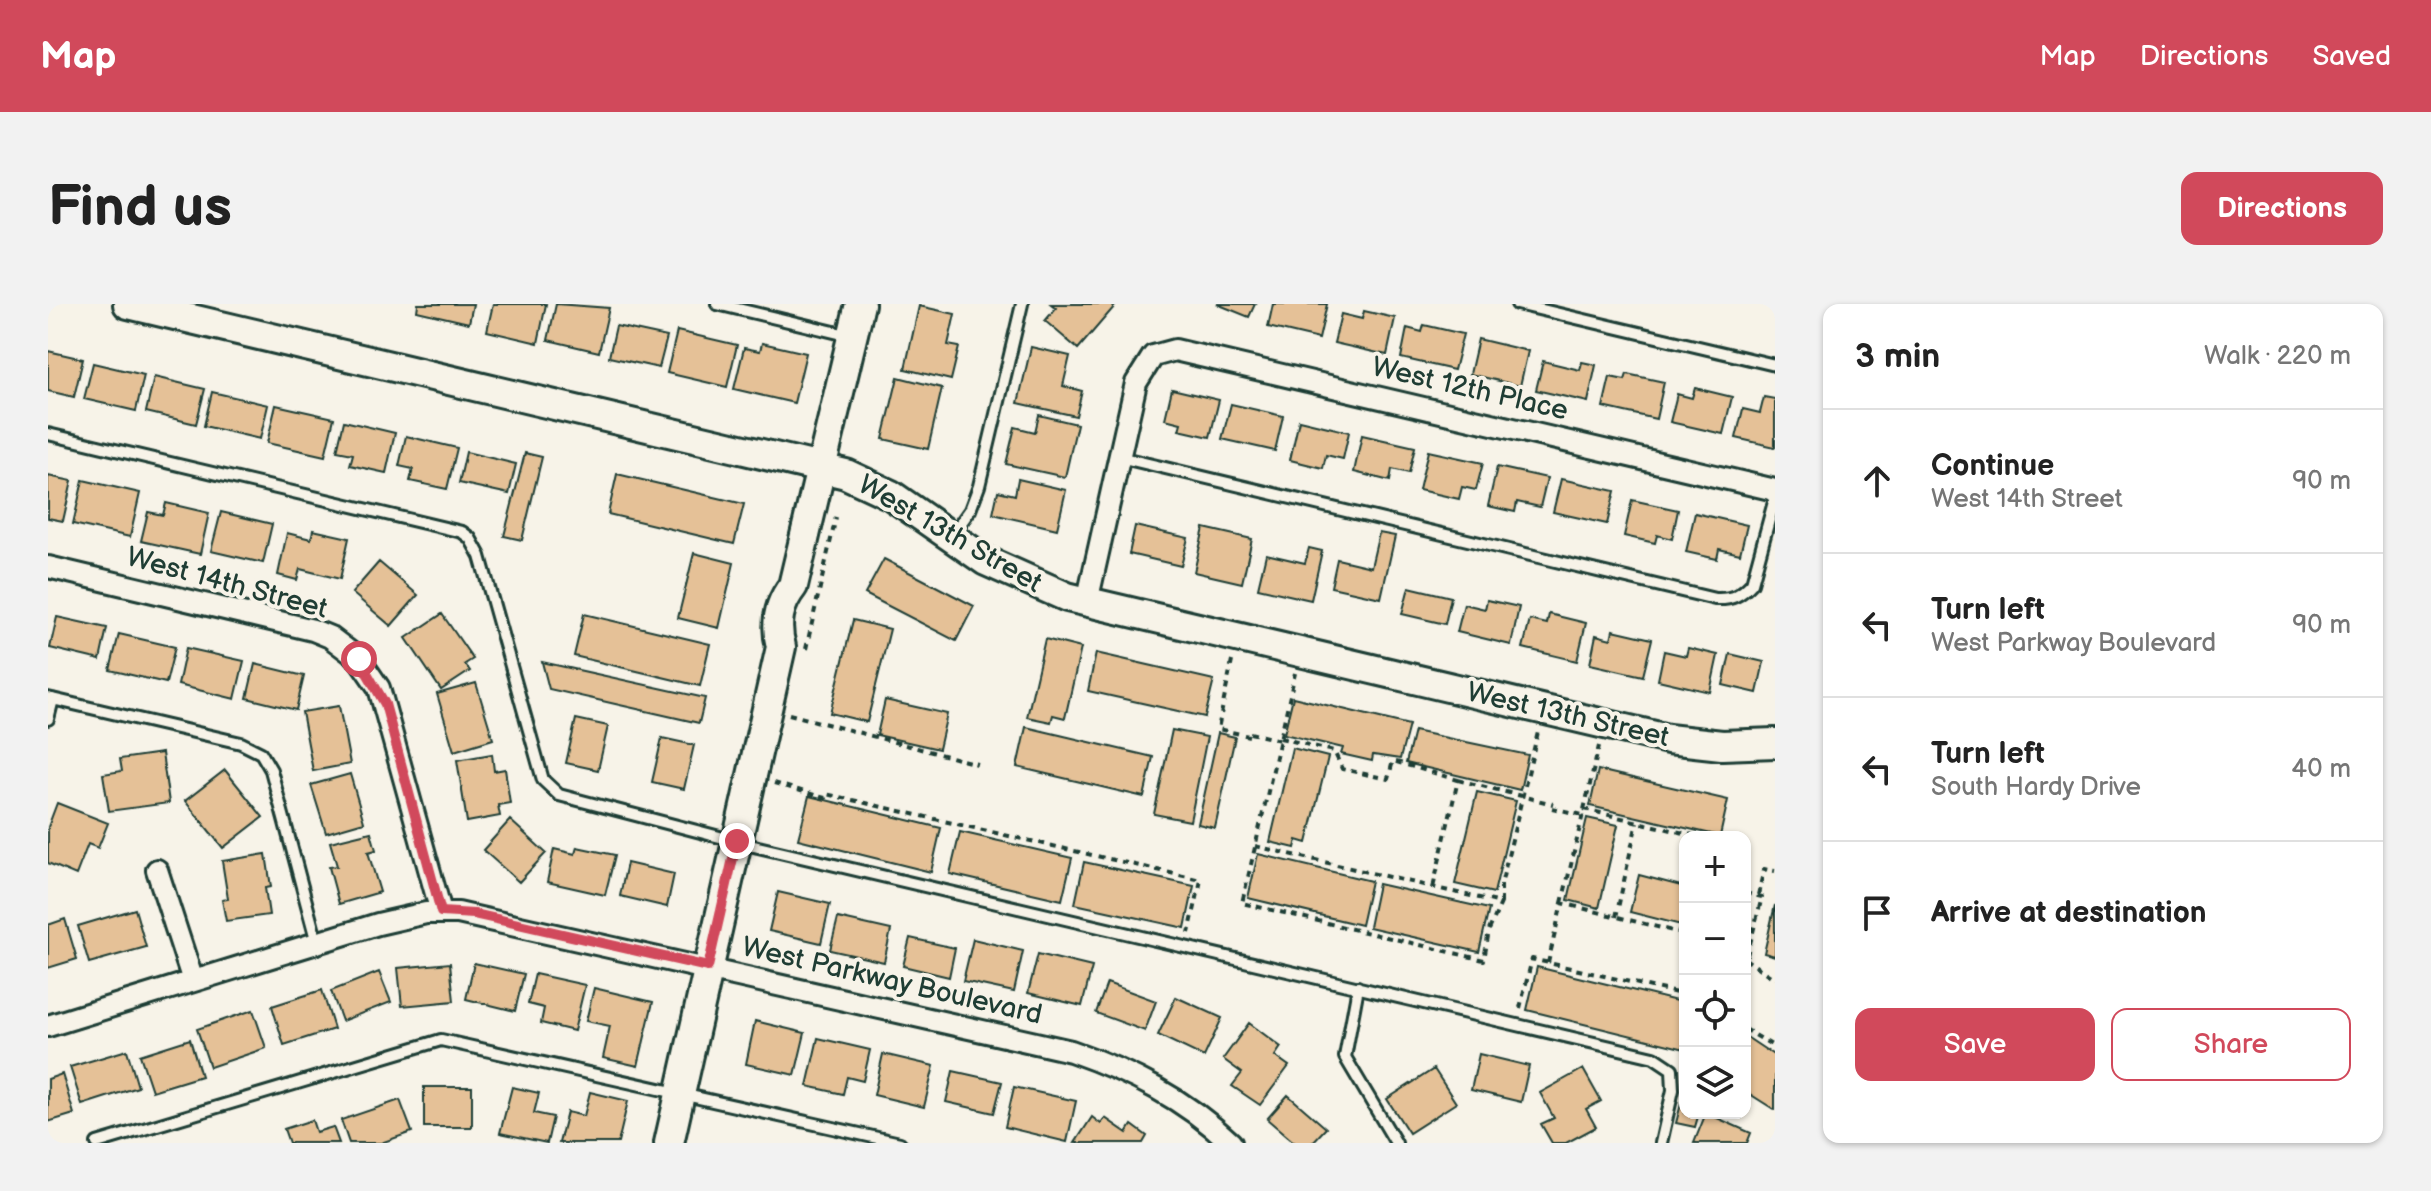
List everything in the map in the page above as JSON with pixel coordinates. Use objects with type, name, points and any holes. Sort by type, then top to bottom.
[{"type":"street","name":"West 13th Street","points":[[128,304],[822,467],[875,486],[949,538],[1029,583],[1087,602],[1668,739],[1722,745],[1775,743]]},
{"type":"street","points":[[669,1143],[737,841],[793,649],[776,628],[783,598],[793,586],[860,304]]},
{"type":"street","name":"West 12th Place","points":[[1119,457],[1136,383],[1153,356],[1186,350],[1775,490]]},
{"type":"street","points":[[1087,602],[1119,457]]},
{"type":"street","name":"West 14th Street","points":[[48,567],[313,630],[330,637],[359,659],[385,704],[441,912]]},
{"type":"street","points":[[157,870],[193,981]]},
{"type":"street","name":"West Parkway Boulevard","points":[[48,1026],[378,924],[441,912],[474,914],[1071,1051],[1155,1086],[1189,1108],[1231,1143]]},
{"type":"lane","points":[[717,304],[853,337]]},
{"type":"lane","points":[[949,538],[970,510],[979,486],[1022,304]]},
{"type":"lane","points":[[1517,304],[1775,365]]},
{"type":"lane","points":[[48,434],[462,532],[470,538],[480,556],[543,780],[549,788],[572,801],[1664,1061],[1672,1069],[1674,1080],[1661,1143]]},
{"type":"lane","points":[[1119,457],[1728,600],[1743,593],[1752,583],[1775,498]]},
{"type":"lane","points":[[48,719],[50,698],[241,743],[261,753],[271,770],[317,943]]},
{"type":"lane","points":[[1358,987],[1345,1057],[1396,1143]]},
{"type":"lane","points":[[97,1143],[441,1040],[900,1143]]},
{"type":"path","points":[[793,649],[837,511]]},
{"type":"path","points":[[1233,655],[1218,729],[1334,751],[1342,769],[1388,779],[1393,761],[1552,806],[1679,832]]},
{"type":"path","points":[[1296,670],[1242,903],[1484,960],[1489,930],[1501,903],[1501,885],[1539,729]]},
{"type":"path","points":[[787,724],[789,714],[977,764]]},
{"type":"path","points":[[1548,963],[1600,744]]},
{"type":"path","points":[[1433,888],[1458,780]]},
{"type":"path","points":[[774,783],[825,798],[826,794],[1201,880],[1189,933]]},
{"type":"path","points":[[1616,917],[1637,822]]},
{"type":"path","points":[[1255,846],[1501,903]]},
{"type":"path","points":[[1758,896],[1764,869],[1775,871]]},
{"type":"path","points":[[1751,894],[1762,897],[1751,940]]},
{"type":"path","points":[[1562,903],[1679,933]]},
{"type":"path","points":[[1520,1008],[1532,959],[1679,994]]},
{"type":"path","points":[[1751,962],[1775,979]]},
{"type":"path","points":[[1751,1033],[1775,1047]]},
{"type":"building","points":[[418,304],[473,304],[469,323],[417,311]]},
{"type":"building","points":[[493,304],[546,304],[538,343],[487,331]]},
{"type":"building","points":[[556,304],[609,308],[599,352],[548,340]]},
{"type":"building","points":[[1051,304],[1115,306],[1078,349],[1045,321],[1056,308]]},
{"type":"building","points":[[1217,304],[1255,304],[1249,317]]},
{"type":"building","points":[[1273,304],[1327,304],[1319,339],[1268,327]]},
{"type":"building","points":[[919,306],[955,314],[948,345],[959,347],[951,380],[905,369]]},
{"type":"building","points":[[1364,311],[1395,318],[1387,355],[1334,343],[1341,314],[1362,319]]},
{"type":"building","points":[[1424,325],[1463,334],[1454,370],[1401,358],[1407,328],[1422,332]]},
{"type":"building","points":[[616,326],[667,337],[659,368],[609,357]]},
{"type":"building","points":[[677,331],[737,345],[727,387],[667,373]]},
{"type":"building","points":[[1478,339],[1528,351],[1520,386],[1470,374]]},
{"type":"building","points":[[762,343],[806,353],[794,403],[734,389],[744,348],[760,351]]},
{"type":"building","points":[[1031,347],[1070,356],[1063,386],[1082,391],[1076,416],[1018,403]]},
{"type":"building","points":[[48,351],[83,359],[74,397],[48,391]]},
{"type":"building","points":[[1543,361],[1580,370],[1582,362],[1596,365],[1588,402],[1536,390]]},
{"type":"building","points":[[93,363],[144,375],[136,411],[84,399]]},
{"type":"building","points":[[1627,374],[1664,382],[1656,419],[1603,407],[1610,377],[1625,380]]},
{"type":"building","points":[[154,377],[205,389],[196,424],[146,412]]},
{"type":"building","points":[[898,377],[942,388],[928,449],[883,439]]},
{"type":"building","points":[[1695,388],[1732,397],[1723,434],[1670,422],[1677,394],[1692,398]]},
{"type":"building","points":[[1172,389],[1219,400],[1210,437],[1179,430],[1181,423],[1165,419]]},
{"type":"building","points":[[212,392],[268,405],[260,439],[204,426]]},
{"type":"building","points":[[1764,397],[1775,399],[1775,447],[1736,438],[1743,409],[1760,413]]},
{"type":"building","points":[[1231,404],[1283,416],[1275,451],[1222,439]]},
{"type":"building","points":[[276,405],[334,418],[325,456],[267,443]]},
{"type":"building","points":[[1039,415],[1077,424],[1065,477],[1006,464],[1015,427],[1035,432]]},
{"type":"building","points":[[1299,420],[1349,432],[1343,459],[1326,455],[1323,468],[1290,460]]},
{"type":"building","points":[[344,421],[395,433],[386,473],[350,465],[353,454],[337,451]]},
{"type":"building","points":[[1362,435],[1415,447],[1409,473],[1392,469],[1390,481],[1354,472]]},
{"type":"building","points":[[406,436],[457,448],[447,489],[410,481],[413,469],[399,466]]},
{"type":"building","points":[[1428,451],[1483,463],[1476,490],[1462,487],[1459,499],[1419,490]]},
{"type":"building","points":[[466,452],[516,464],[509,494],[459,483]]},
{"type":"building","points":[[525,453],[542,457],[522,540],[504,536]]},
{"type":"building","points":[[1497,467],[1547,478],[1540,507],[1517,502],[1515,512],[1488,506]]},
{"type":"building","points":[[617,474],[744,504],[734,544],[608,514]]},
{"type":"building","points":[[48,476],[72,481],[63,521],[48,518]]},
{"type":"building","points":[[1018,479],[1066,490],[1057,529],[993,514],[998,491],[1015,495]]},
{"type":"building","points":[[1561,479],[1615,491],[1607,524],[1553,512]]},
{"type":"building","points":[[83,480],[140,493],[130,537],[73,524]]},
{"type":"building","points":[[1632,500],[1678,510],[1672,539],[1657,535],[1655,543],[1624,536]]},
{"type":"building","points":[[166,503],[209,513],[200,554],[141,541],[148,512],[163,515]]},
{"type":"building","points":[[221,512],[272,524],[263,563],[211,551]]},
{"type":"building","points":[[1695,513],[1747,525],[1740,554],[1719,549],[1717,559],[1686,552]]},
{"type":"building","points":[[1135,526],[1188,538],[1181,566],[1129,554]]},
{"type":"building","points":[[1204,528],[1252,539],[1242,583],[1194,572]]},
{"type":"building","points":[[313,530],[349,538],[340,579],[300,569],[297,580],[278,575],[287,533],[311,539]]},
{"type":"building","points":[[1379,533],[1395,536],[1381,598],[1331,587],[1337,559],[1371,567]]},
{"type":"building","points":[[1309,548],[1322,551],[1311,600],[1258,588],[1266,554],[1305,563]]},
{"type":"building","points":[[694,553],[734,563],[719,628],[678,618]]},
{"type":"building","points":[[884,559],[974,606],[956,641],[865,594]]},
{"type":"building","points":[[379,562],[418,595],[391,626],[352,593]]},
{"type":"building","points":[[1409,587],[1451,597],[1445,624],[1402,614]]},
{"type":"building","points":[[1487,600],[1519,607],[1511,645],[1457,632],[1464,604],[1485,609]]},
{"type":"building","points":[[442,614],[473,659],[465,664],[470,671],[441,690],[406,638]]},
{"type":"building","points":[[584,614],[710,644],[700,686],[574,656]]},
{"type":"building","points":[[1549,614],[1586,623],[1577,661],[1523,648],[1530,620],[1547,624]]},
{"type":"building","points":[[57,617],[107,628],[100,660],[50,648]]},
{"type":"building","points":[[853,620],[890,629],[867,722],[830,713]]},
{"type":"building","points":[[1613,630],[1652,639],[1643,676],[1590,664],[1596,635],[1611,639]]},
{"type":"building","points":[[119,634],[175,647],[166,683],[110,670]]},
{"type":"building","points":[[1045,639],[1081,648],[1065,718],[1053,715],[1051,722],[1027,717]]},
{"type":"building","points":[[186,648],[244,661],[235,699],[178,685]]},
{"type":"building","points":[[1688,648],[1718,655],[1710,692],[1658,680],[1664,651],[1686,656]]},
{"type":"building","points":[[1096,653],[1214,680],[1205,717],[1088,691]]},
{"type":"building","points":[[1730,654],[1764,662],[1757,693],[1723,685]]},
{"type":"building","points":[[542,662],[705,698],[699,723],[549,689]]},
{"type":"building","points":[[255,664],[304,676],[296,710],[247,698]]},
{"type":"building","points":[[476,683],[493,739],[454,751],[437,694]]},
{"type":"building","points":[[1293,697],[1409,725],[1400,759],[1373,755],[1372,761],[1341,754],[1343,748],[1284,734]]},
{"type":"building","points":[[885,700],[947,714],[939,749],[877,735]]},
{"type":"building","points":[[339,706],[350,764],[313,771],[302,712]]},
{"type":"building","points":[[576,719],[608,726],[598,770],[566,763]]},
{"type":"building","points":[[1026,727],[1153,757],[1144,797],[1017,767]]},
{"type":"building","points":[[1172,730],[1207,737],[1190,821],[1154,814]]},
{"type":"building","points":[[1414,731],[1528,755],[1520,790],[1406,763]]},
{"type":"building","points":[[1218,733],[1235,737],[1215,828],[1198,824]]},
{"type":"building","points":[[662,738],[694,745],[684,789],[652,782]]},
{"type":"building","points":[[1292,748],[1328,757],[1307,843],[1297,840],[1295,848],[1270,842]]},
{"type":"building","points":[[162,753],[169,803],[109,811],[103,774],[122,771],[120,759]]},
{"type":"building","points":[[492,754],[494,771],[505,769],[510,803],[498,805],[500,816],[467,822],[457,760]]},
{"type":"building","points":[[225,770],[263,817],[223,848],[185,801]]},
{"type":"building","points":[[1598,770],[1728,800],[1721,831],[1698,831],[1590,806]]},
{"type":"building","points":[[350,774],[364,822],[326,833],[311,785]]},
{"type":"building","points":[[1477,792],[1516,801],[1494,893],[1455,884]]},
{"type":"building","points":[[809,796],[941,828],[931,872],[798,839]]},
{"type":"building","points":[[57,803],[108,823],[98,848],[88,844],[76,875],[48,863],[48,827]]},
{"type":"building","points":[[1587,818],[1618,825],[1599,908],[1568,900]]},
{"type":"building","points":[[510,820],[546,853],[519,882],[483,850]]},
{"type":"building","points":[[371,832],[376,850],[368,852],[380,892],[339,904],[329,867],[337,866],[330,842]]},
{"type":"building","points":[[960,832],[1072,858],[1062,900],[950,874]]},
{"type":"building","points":[[577,847],[615,855],[605,895],[547,882],[554,849],[575,854]]},
{"type":"building","points":[[266,854],[271,887],[265,888],[269,915],[226,921],[222,900],[228,899],[222,861]]},
{"type":"building","points":[[1258,854],[1371,881],[1361,925],[1248,898]]},
{"type":"building","points":[[1084,862],[1194,886],[1185,928],[1075,904]]},
{"type":"building","points":[[627,863],[674,874],[667,907],[620,896]]},
{"type":"building","points":[[1639,875],[1679,885],[1679,924],[1630,912]]},
{"type":"building","points":[[1378,884],[1489,909],[1479,952],[1369,927]]},
{"type":"building","points":[[778,892],[830,904],[821,943],[769,931]]},
{"type":"building","points":[[1775,905],[1775,956],[1764,953]]},
{"type":"building","points":[[135,909],[146,947],[89,963],[78,926]]},
{"type":"building","points":[[838,918],[891,930],[884,962],[830,950]]},
{"type":"building","points":[[65,919],[77,959],[48,968],[48,925]]},
{"type":"building","points":[[910,938],[955,948],[949,977],[903,966]]},
{"type":"building","points":[[973,939],[1023,951],[1014,992],[963,981]]},
{"type":"building","points":[[1038,954],[1092,967],[1082,1006],[1028,993]]},
{"type":"building","points":[[450,963],[454,1001],[402,1006],[398,968]]},
{"type":"building","points":[[474,963],[524,974],[515,1011],[466,999]]},
{"type":"building","points":[[1537,967],[1679,1002],[1679,1048],[1527,1010]]},
{"type":"building","points":[[379,972],[391,1002],[342,1021],[331,991]]},
{"type":"building","points":[[535,974],[585,985],[574,1031],[541,1023],[544,1008],[528,1004]]},
{"type":"building","points":[[1107,983],[1156,1001],[1145,1031],[1096,1013]]},
{"type":"building","points":[[594,988],[653,1002],[638,1066],[603,1058],[610,1026],[586,1021]]},
{"type":"building","points":[[322,990],[334,1029],[284,1045],[272,1006]]},
{"type":"building","points":[[1176,997],[1222,1018],[1204,1057],[1158,1035]]},
{"type":"building","points":[[253,1010],[266,1048],[210,1067],[197,1029]]},
{"type":"building","points":[[755,1021],[805,1033],[795,1075],[746,1064]]},
{"type":"building","points":[[1249,1023],[1281,1047],[1275,1056],[1289,1066],[1260,1105],[1232,1086],[1242,1073],[1223,1059]]},
{"type":"building","points":[[818,1038],[870,1050],[863,1081],[847,1077],[843,1094],[807,1086]]},
{"type":"building","points":[[190,1039],[201,1076],[152,1091],[140,1055]]},
{"type":"building","points":[[1751,1040],[1775,1056],[1775,1110],[1751,1095]]},
{"type":"building","points":[[127,1050],[138,1087],[82,1105],[70,1067]]},
{"type":"building","points":[[883,1054],[934,1066],[924,1107],[874,1095]]},
{"type":"building","points":[[1479,1054],[1529,1066],[1521,1102],[1471,1090]]},
{"type":"building","points":[[1434,1069],[1456,1103],[1409,1133],[1387,1099]]},
{"type":"building","points":[[1583,1069],[1601,1101],[1586,1109],[1596,1127],[1566,1143],[1552,1143],[1541,1124],[1554,1118],[1540,1093]]},
{"type":"building","points":[[953,1071],[1002,1082],[994,1113],[946,1102]]},
{"type":"building","points":[[62,1074],[74,1114],[48,1122],[48,1079]]},
{"type":"building","points":[[424,1087],[472,1087],[472,1127],[424,1127]]},
{"type":"building","points":[[512,1087],[539,1093],[534,1113],[553,1117],[547,1143],[500,1133]]},
{"type":"building","points":[[1014,1087],[1076,1101],[1067,1142],[1005,1127]]},
{"type":"building","points":[[590,1092],[628,1101],[618,1143],[559,1143],[567,1112],[584,1116]]},
{"type":"building","points":[[1288,1095],[1326,1128],[1312,1143],[1295,1143],[1267,1119]]},
{"type":"building","points":[[400,1100],[412,1132],[381,1143],[349,1143],[341,1120]]},
{"type":"building","points":[[1679,1112],[1679,1119],[1697,1119],[1695,1127],[1676,1123]]},
{"type":"building","points":[[1092,1117],[1101,1124],[1105,1118],[1127,1133],[1132,1125],[1147,1136],[1143,1143],[1075,1143]]},
{"type":"building","points":[[1704,1119],[1720,1119],[1751,1133],[1747,1143],[1694,1143]]},
{"type":"building","points":[[312,1120],[316,1132],[333,1127],[339,1143],[289,1143],[284,1129]]},
{"type":"route","points":[[359,659],[379,688],[385,704],[441,912],[474,914],[708,967],[737,841]]}]
